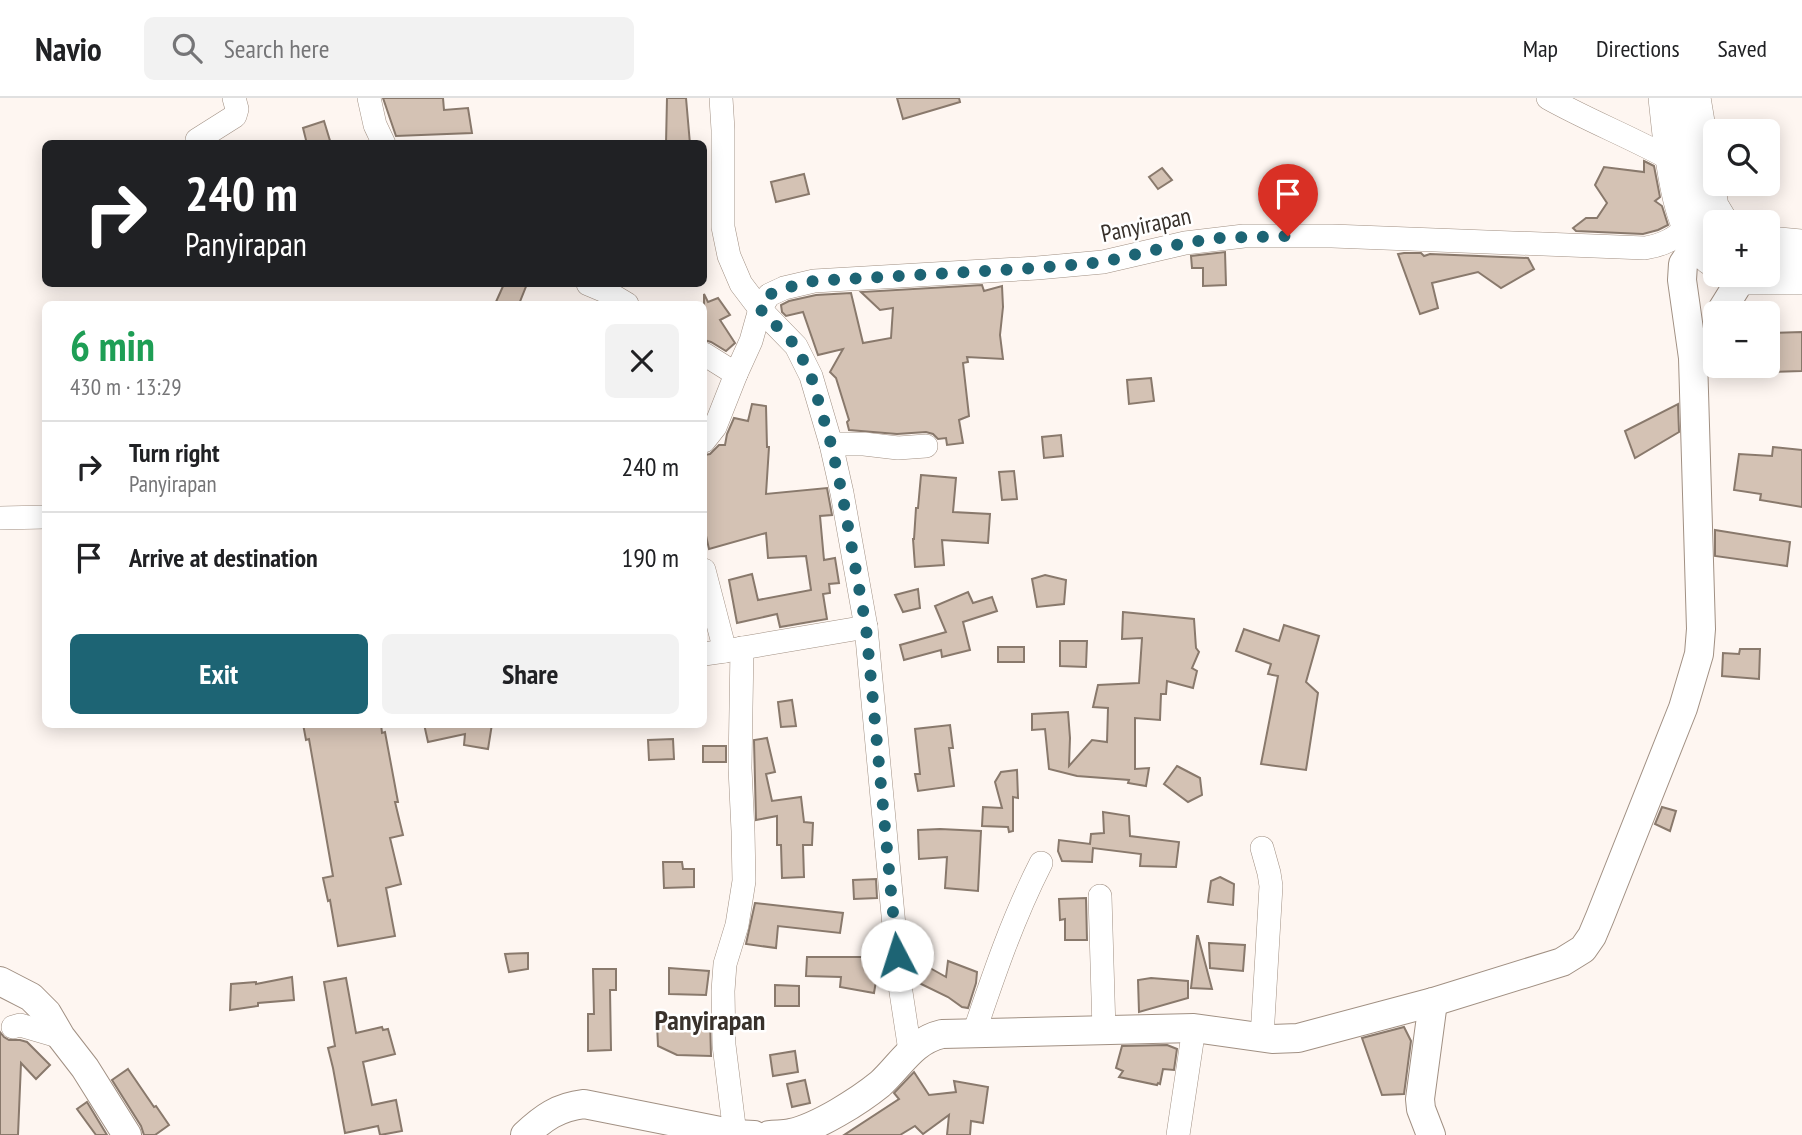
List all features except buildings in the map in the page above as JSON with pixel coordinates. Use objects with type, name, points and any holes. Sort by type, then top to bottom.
[{"type":"highway","points":[[1667,98],[1678,186],[1703,226]]},
{"type":"highway","points":[[1692,98],[1711,210]]},
{"type":"highway","points":[[1780,246],[1802,247]]},
{"type":"highway","points":[[1780,269],[1802,276]]},
{"type":"street","points":[[197,140],[237,113],[234,98]]},
{"type":"street","points":[[369,98],[375,125],[382,140]]},
{"type":"street","points":[[722,98],[723,227],[729,256],[741,284],[760,309],[796,346],[811,376],[842,493],[866,627],[899,979],[909,1051]]},
{"type":"street","points":[[1548,98],[1674,161]]},
{"type":"street","name":"Panyirapan","points":[[760,309],[769,295],[778,290],[814,281],[1103,262],[1160,248],[1231,236],[1319,236],[1645,248],[1674,239],[1703,246]]},
{"type":"street","points":[[769,1135],[791,1133],[817,1123],[855,1102],[882,1082],[909,1051],[936,1035],[1194,1028],[1281,1040],[1298,1038],[1433,1002],[1562,961],[1583,949],[1600,917],[1683,708],[1699,654],[1701,629],[1692,358],[1682,268],[1683,264],[1703,256]]},
{"type":"street","points":[[595,287],[622,301]]},
{"type":"street","points":[[707,437],[715,427],[751,341],[760,309]]},
{"type":"street","points":[[1692,358],[1703,341]]},
{"type":"street","points":[[707,356],[736,374]]},
{"type":"street","points":[[831,444],[898,448],[926,446]]},
{"type":"street","points":[[0,518],[42,517]]},
{"type":"street","points":[[707,583],[723,651],[740,768],[744,881],[737,926],[725,964],[723,991],[724,1045],[735,1134]]},
{"type":"street","points":[[723,651],[866,627]]},
{"type":"street","points":[[1262,848],[1271,886],[1262,1037]]},
{"type":"street","points":[[974,1032],[1002,948],[1041,863]]},
{"type":"street","points":[[1100,896],[1104,1030]]},
{"type":"street","points":[[0,981],[40,1004],[127,1135]]},
{"type":"street","points":[[1431,1135],[1420,1109],[1420,1099],[1433,1002]]},
{"type":"street","points":[[13,1027],[20,1025],[61,1037]]},
{"type":"street","points":[[1178,1135],[1194,1028]]},
{"type":"street","points":[[525,1135],[560,1109],[584,1104],[735,1134],[754,1135]]},
{"type":"district","name":"Panyirapan","points":[[710,1020]]},
{"type":"route","points":[[897,955],[866,627],[842,493],[811,376],[796,346],[760,309],[772,293],[814,281],[1103,262],[1217,238],[1288,236]]}]
